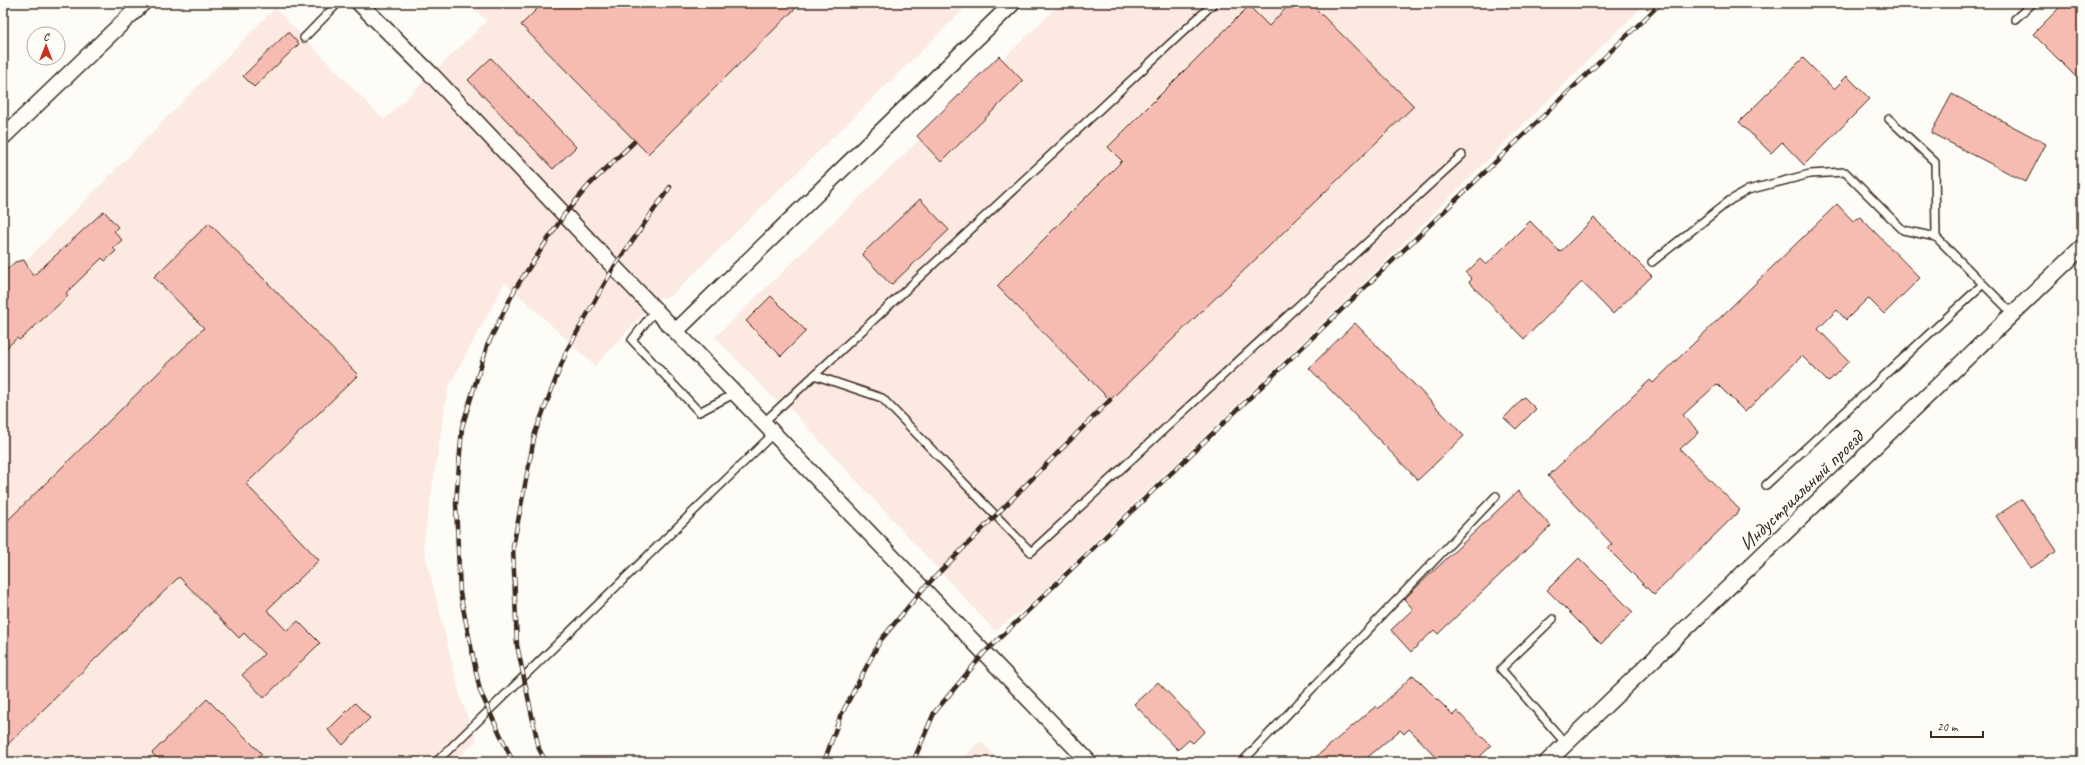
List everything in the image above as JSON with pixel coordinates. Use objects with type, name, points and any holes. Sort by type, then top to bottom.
[{"type":"street","points":[[3,137],[143,3]]},
{"type":"street","points":[[359,3],[431,74],[1090,762]]},
{"type":"street","points":[[676,331],[1013,3]]},
{"type":"street","name":"Индустриальный проезд","points":[[1547,762],[2082,247]]},
{"type":"lane","points":[[304,38],[338,3]]},
{"type":"lane","points":[[436,762],[769,428],[814,375],[1214,3]]},
{"type":"lane","points":[[2015,19],[2033,3]]},
{"type":"lane","points":[[1889,119],[1935,162],[1936,237]]},
{"type":"lane","points":[[814,375],[882,398],[1031,552],[1462,154]]},
{"type":"lane","points":[[1652,262],[1729,201],[1748,190],[1810,174],[1844,172],[1903,230],[1936,237],[2012,314]]},
{"type":"lane","points":[[1766,485],[1983,284]]},
{"type":"lane","points":[[656,309],[632,340],[699,412],[736,393]]},
{"type":"lane","points":[[1242,762],[1496,496]]},
{"type":"lane","points":[[1553,619],[1501,669],[1566,744]]},
{"type":"shaded area","points":[[468,3],[970,3],[670,297],[659,297],[595,366],[505,282],[448,388],[423,545],[461,700],[477,740],[453,762],[3,762],[3,284],[275,8],[384,120],[487,21]]},
{"type":"shaded area","points":[[1061,3],[1646,3],[1352,294],[1032,602],[995,631],[785,403],[781,400],[778,403],[715,337]]},
{"type":"shaded area","points":[[981,742],[1001,762],[961,762],[976,744]]},
{"type":"building","points":[[543,3],[801,3],[648,154],[521,25]]},
{"type":"building","points":[[1291,3],[1310,3],[1414,106],[1110,400],[997,286],[1122,161],[1108,147],[1249,6],[1269,26]]},
{"type":"building","points":[[2064,3],[2082,3],[2082,83],[2033,34]]},
{"type":"building","points":[[288,32],[299,44],[254,87],[243,76]]},
{"type":"building","points":[[999,56],[1023,81],[941,162],[917,136]]},
{"type":"building","points":[[491,58],[576,147],[553,169],[468,80]]},
{"type":"building","points":[[1803,58],[1834,89],[1847,76],[1870,99],[1804,165],[1782,142],[1771,153],[1739,122]]},
{"type":"building","points":[[1952,94],[2046,144],[2026,182],[1931,133]]},
{"type":"building","points":[[920,199],[949,230],[891,285],[862,254]]},
{"type":"building","points":[[1837,204],[1853,221],[1860,217],[1920,278],[1884,314],[1868,298],[1846,320],[1837,310],[1818,329],[1849,361],[1828,382],[1802,356],[1745,412],[1717,384],[1683,415],[1699,432],[1680,449],[1740,510],[1654,595],[1607,548],[1612,544],[1548,476],[1650,380],[1653,383]]},
{"type":"building","points":[[104,211],[118,227],[114,231],[122,240],[113,248],[116,251],[105,261],[102,258],[66,293],[68,296],[23,337],[19,340],[17,338],[3,351],[3,273],[15,262],[24,260],[33,276]]},
{"type":"building","points":[[1594,218],[1652,276],[1613,314],[1582,282],[1524,339],[1469,282],[1472,279],[1466,273],[1480,259],[1486,265],[1530,221],[1560,252]]},
{"type":"building","points":[[209,223],[358,375],[246,484],[319,560],[267,610],[287,631],[298,621],[320,643],[264,698],[242,675],[264,654],[244,633],[239,638],[179,577],[3,749],[3,525],[204,328],[154,277]]},
{"type":"building","points":[[771,296],[806,331],[781,356],[746,321]]},
{"type":"building","points":[[1355,323],[1464,436],[1418,480],[1309,368]]},
{"type":"building","points":[[1524,397],[1536,409],[1516,429],[1504,418]]},
{"type":"building","points":[[1518,491],[1551,526],[1438,634],[1434,630],[1411,652],[1391,630],[1413,609],[1404,599]]},
{"type":"building","points":[[2022,499],[2057,551],[2031,568],[1996,516]]},
{"type":"building","points":[[1579,558],[1633,612],[1601,644],[1547,590]]},
{"type":"building","points":[[1413,675],[1453,715],[1457,711],[1491,746],[1474,762],[1441,762],[1409,729],[1404,734],[1400,730],[1362,762],[1310,762],[1376,706],[1378,709]]},
{"type":"building","points":[[1158,682],[1205,731],[1193,743],[1189,740],[1178,750],[1134,704]]},
{"type":"building","points":[[207,699],[262,754],[254,762],[160,762],[152,753]]},
{"type":"building","points":[[355,703],[370,718],[343,745],[328,730]]},
{"type":"railway","points":[[913,762],[934,713],[984,653],[1661,3]]},
{"type":"railway","points":[[513,762],[480,691],[460,593],[456,504],[462,427],[487,346],[515,289],[564,215],[589,185],[634,142]]},
{"type":"railway","points":[[546,762],[539,749],[517,645],[513,547],[535,433],[567,350],[614,267],[670,187]]},
{"type":"railway","points":[[824,762],[840,717],[880,641],[923,589],[1110,400]]}]
